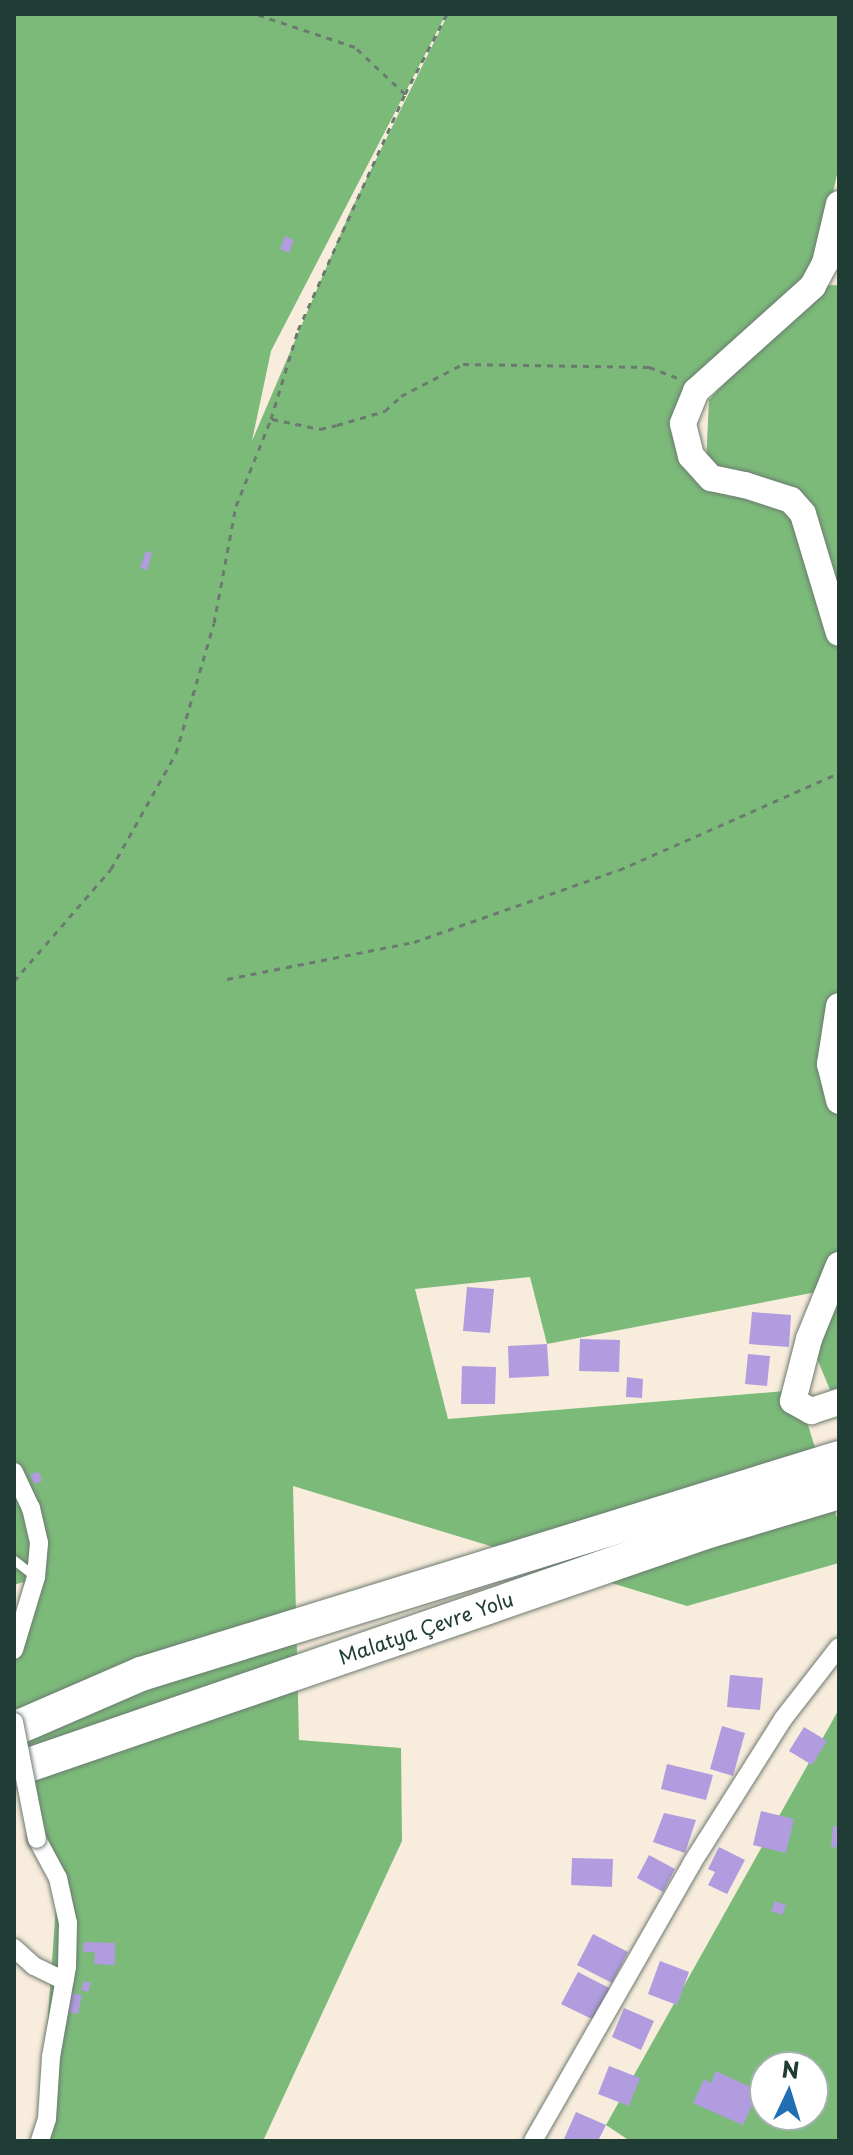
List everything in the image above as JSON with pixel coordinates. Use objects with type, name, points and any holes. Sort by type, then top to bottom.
[{"type":"highway","name":"Malatya Çevre Yolu","points":[[14,1729],[141,1674],[839,1458]]},
{"type":"highway","name":"Malatya Çevre Yolu","points":[[14,1770],[709,1531],[839,1492]]},
{"type":"street","points":[[839,204],[825,263],[813,286],[696,391],[683,424],[691,456],[711,478],[791,500],[803,514],[839,633]]},
{"type":"street","points":[[839,1006],[830,1064],[839,1101]]},
{"type":"street","points":[[839,1265],[809,1339],[793,1401],[811,1411],[839,1402]]},
{"type":"street","points":[[14,1472],[31,1508],[39,1543],[36,1577],[14,1650]]},
{"type":"street","points":[[533,2141],[692,1863],[783,1719],[839,1647]]},
{"type":"street","points":[[14,1722],[37,1839],[58,1878],[68,1923],[65,1981],[51,2057],[47,2119],[40,2141]]},
{"type":"street","points":[[14,1948],[34,1966],[65,1981]]},
{"type":"lane","points":[[14,1560],[36,1577]]},
{"type":"path","points":[[256,14],[355,47],[405,94]]},
{"type":"path","points":[[14,981],[111,869],[176,753],[214,623],[236,506],[271,419],[298,330],[405,94],[447,14]]},
{"type":"path","points":[[271,419],[320,429],[337,425],[385,411],[401,396],[463,364],[649,367],[679,378],[696,391]]},
{"type":"path","points":[[227,979],[414,942],[619,870],[839,773]]},
{"type":"green space","points":[[14,14],[446,14],[271,351],[252,441],[350,212],[448,14],[839,14],[839,165],[813,286],[839,285],[839,1239],[834,1269],[839,1260],[839,1388],[830,1390],[809,1339],[827,1290],[547,1344],[530,1277],[415,1289],[448,1419],[797,1390],[839,1524],[839,1563],[687,1606],[293,1486],[299,1740],[401,1748],[402,1841],[263,2141],[39,2141],[58,1878],[14,1713],[14,1665],[28,1612],[23,1582],[14,1585]],"holes":[[[804,296],[709,400],[706,463],[691,456],[696,391]]]},
{"type":"green space","points":[[839,1709],[839,2141],[630,2141],[606,2125]]},
{"type":"building","points":[[285,236],[294,240],[289,253],[280,249]]},
{"type":"building","points":[[146,551],[152,553],[147,570],[140,568]]},
{"type":"building","points":[[467,1287],[494,1289],[490,1333],[463,1331]]},
{"type":"building","points":[[752,1312],[791,1315],[789,1347],[749,1344]]},
{"type":"building","points":[[580,1339],[620,1340],[619,1372],[579,1371]]},
{"type":"building","points":[[547,1344],[549,1376],[509,1378],[508,1346]]},
{"type":"building","points":[[748,1354],[770,1356],[767,1386],[745,1384]]},
{"type":"building","points":[[462,1366],[496,1367],[495,1404],[461,1404]]},
{"type":"building","points":[[627,1377],[643,1379],[642,1398],[626,1397]]},
{"type":"building","points":[[39,1472],[42,1481],[34,1484],[30,1474]]},
{"type":"building","points":[[730,1675],[763,1678],[760,1710],[727,1707]]},
{"type":"building","points":[[722,1726],[745,1733],[733,1776],[710,1769]]},
{"type":"building","points":[[804,1727],[827,1741],[812,1765],[789,1751]]},
{"type":"building","points":[[667,1764],[713,1775],[706,1800],[661,1789]]},
{"type":"building","points":[[761,1811],[794,1819],[786,1853],[753,1845]]},
{"type":"building","points":[[664,1813],[696,1820],[685,1853],[653,1842]]},
{"type":"building","points":[[833,1826],[839,1826],[839,1848],[831,1847]]},
{"type":"building","points":[[719,1847],[745,1860],[727,1894],[708,1885],[715,1872],[708,1869]]},
{"type":"building","points":[[649,1855],[675,1869],[663,1892],[637,1878]]},
{"type":"building","points":[[572,1858],[613,1859],[612,1887],[571,1885]]},
{"type":"building","points":[[775,1901],[786,1905],[782,1915],[771,1911]]},
{"type":"building","points":[[593,1934],[628,1952],[612,1983],[577,1965]]},
{"type":"building","points":[[84,1942],[115,1943],[115,1965],[94,1964],[95,1952],[83,1952]]},
{"type":"building","points":[[660,1961],[689,1972],[677,2005],[648,1994]]},
{"type":"building","points":[[578,1972],[611,1989],[594,2020],[561,2004]]},
{"type":"building","points":[[84,1981],[91,1983],[88,1992],[81,1990]]},
{"type":"building","points":[[71,1993],[82,1995],[78,2014],[67,2012]]},
{"type":"building","points":[[624,2008],[654,2021],[641,2050],[612,2037]]},
{"type":"building","points":[[609,2066],[640,2078],[629,2106],[598,2094]]},
{"type":"building","points":[[716,2071],[749,2086],[749,2112],[743,2125],[693,2103],[704,2079],[711,2083]]},
{"type":"building","points":[[576,2112],[606,2125],[598,2141],[563,2141]]}]
